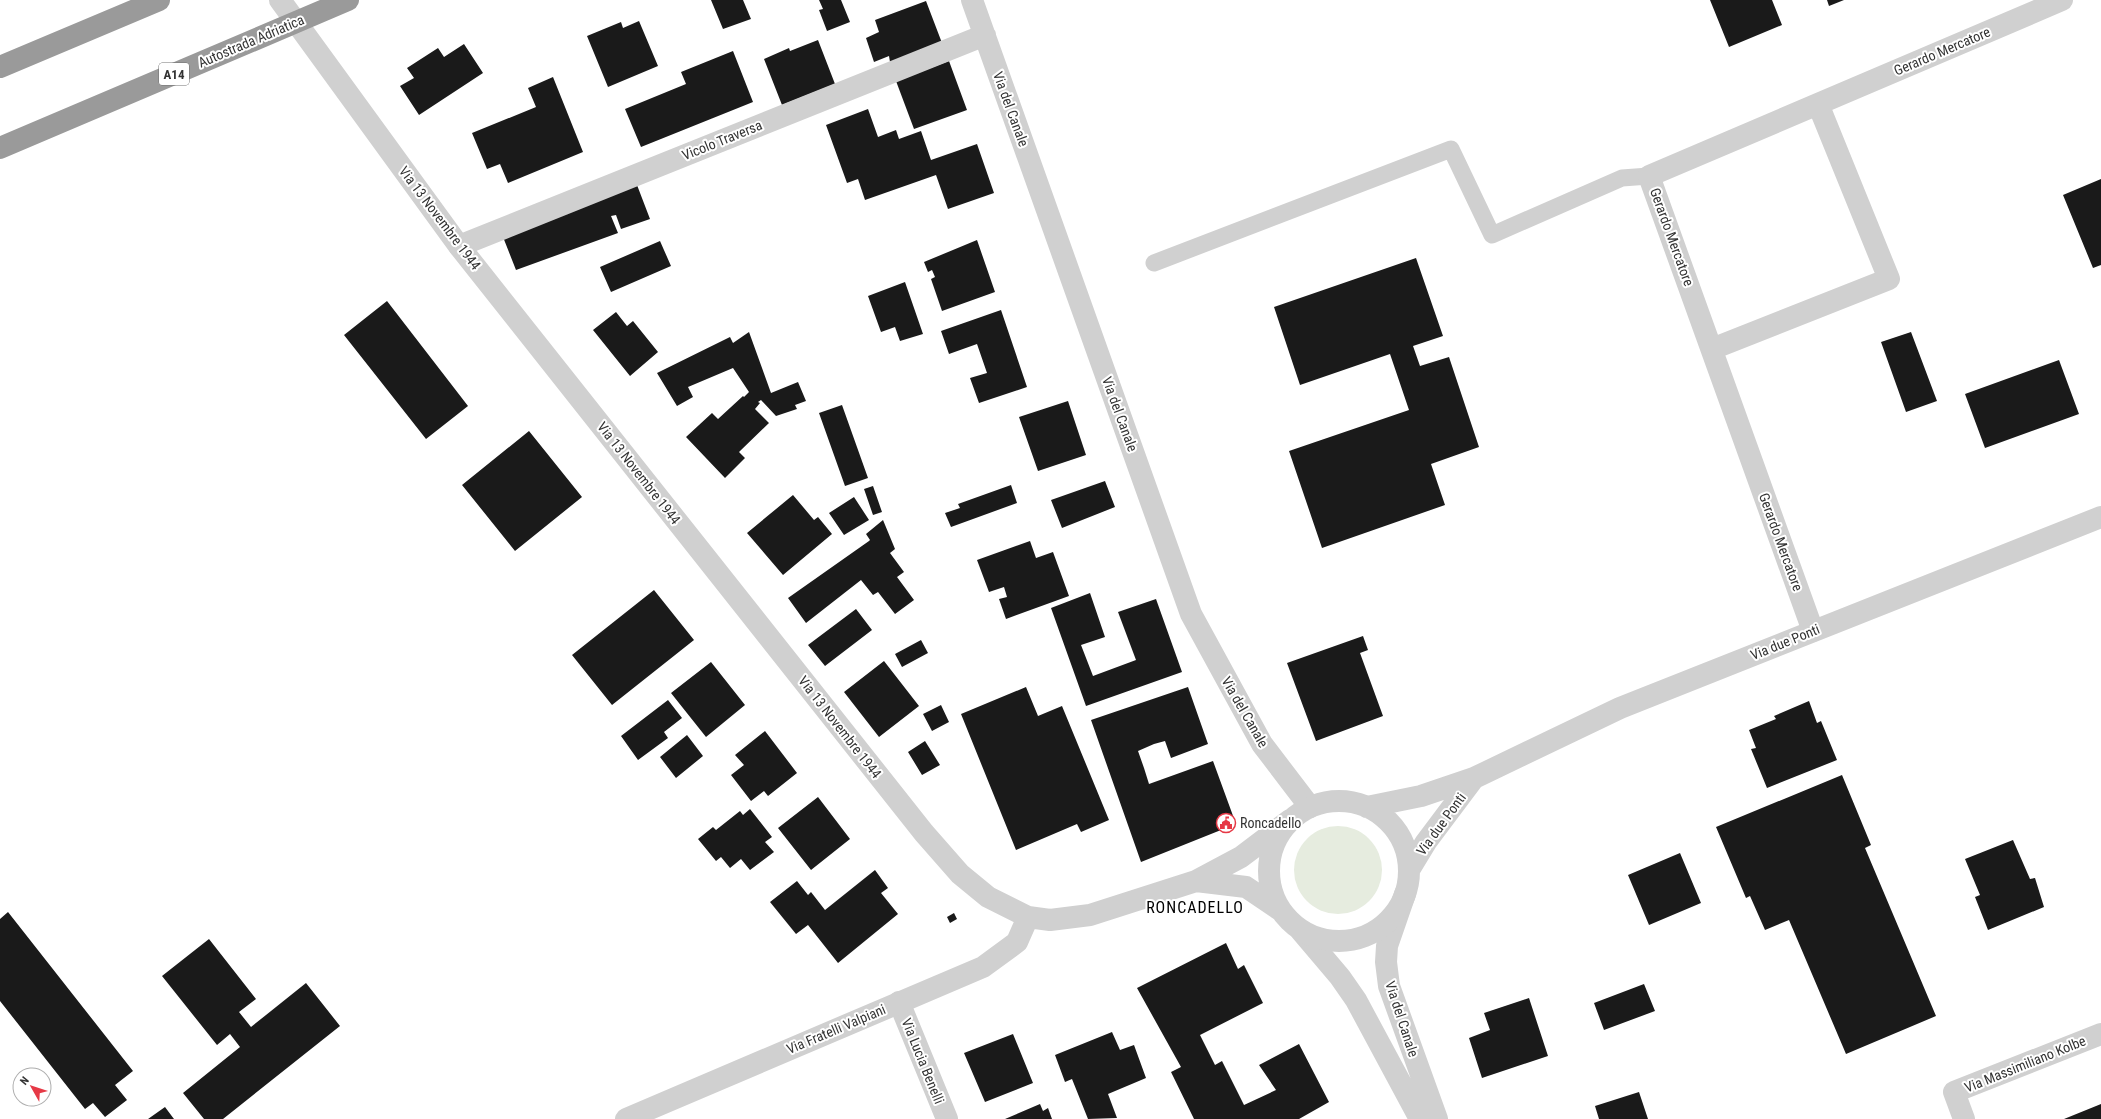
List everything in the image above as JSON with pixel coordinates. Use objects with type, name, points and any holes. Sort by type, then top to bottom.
[{"type":"highway","points":[[0,67],[159,0]]},
{"type":"highway","name":"Autostrada Adriatica","points":[[0,148],[348,0]]},
{"type":"street","name":"Via 13 Novembre 1944","points":[[280,0],[459,246],[924,833],[960,874],[988,897],[1028,917],[1050,920],[1090,915],[1196,881]]},
{"type":"street","name":"Via del Canale","points":[[972,0],[1191,614],[1262,744],[1310,807]]},
{"type":"street","name":"Gerardo Mercatore","points":[[1813,631],[1649,176],[2062,0]]},
{"type":"street","name":"Vicolo Traversa","points":[[459,246],[985,35]]},
{"type":"street","points":[[1712,348],[1889,279],[1818,104]]},
{"type":"street","name":"Via due Ponti","points":[[1367,807],[1421,796],[1474,778],[1620,708],[2101,517]]},
{"type":"street","name":"Via due Ponti","points":[[1409,870],[1426,842],[1474,778]]},
{"type":"street","points":[[1196,881],[1241,857],[1290,820],[1310,807],[1329,801],[1348,801],[1367,807],[1384,818],[1398,832],[1406,850],[1409,870],[1405,894],[1395,913],[1380,928],[1362,938],[1341,942],[1320,939],[1301,931],[1289,922],[1280,910],[1270,888],[1269,863],[1276,840],[1290,820]]},
{"type":"street","points":[[1196,881],[1246,887],[1280,910]]},
{"type":"street","name":"Via del Canale","points":[[1405,894],[1388,946],[1386,962],[1389,986],[1437,1119]]},
{"type":"street","name":"Via Fratelli Valpiani","points":[[626,1119],[983,967],[1017,942],[1028,917]]},
{"type":"street","name":"Via del Canale","points":[[1301,931],[1340,977],[1356,1000],[1420,1119]]},
{"type":"street","name":"Via Lucia Benelli","points":[[898,1002],[947,1119]]},
{"type":"street","name":"Via Massimiliano Kolbe","points":[[1964,1119],[1954,1092],[2101,1034]]},
{"type":"lane","points":[[1154,263],[1451,149],[1492,235],[1622,178],[1649,176]]},
{"type":"shaded area","points":[[1338,826],[1355,830],[1369,839],[1378,853],[1382,870],[1378,887],[1369,901],[1355,910],[1338,914],[1321,910],[1307,901],[1298,887],[1294,870],[1298,853],[1307,839],[1321,830]]},
{"type":"building","points":[[711,0],[743,0],[751,19],[723,29]]},
{"type":"building","points":[[819,0],[841,0],[850,22],[827,31],[819,10],[823,9]]},
{"type":"building","points":[[1710,0],[1772,0],[1782,25],[1729,47]]},
{"type":"building","points":[[1827,0],[1844,0],[1829,6]]},
{"type":"building","points":[[926,1],[942,43],[890,62],[889,56],[874,62],[866,38],[879,32],[875,20]]},
{"type":"building","points":[[639,21],[658,66],[608,87],[587,36],[621,22],[623,28]]},
{"type":"building","points":[[818,40],[835,84],[782,105],[764,59],[789,48],[790,51]]},
{"type":"building","points":[[464,44],[483,73],[419,115],[400,86],[414,78],[407,68],[438,48],[444,57]]},
{"type":"building","points":[[733,51],[753,102],[641,147],[625,109],[686,84],[681,72]]},
{"type":"building","points":[[949,61],[967,110],[914,129],[896,81]]},
{"type":"building","points":[[553,77],[583,152],[508,183],[500,164],[487,169],[472,133],[536,107],[528,88]]},
{"type":"building","points":[[868,109],[878,137],[896,130],[899,139],[921,131],[931,160],[977,144],[994,193],[948,209],[936,175],[865,200],[858,179],[847,183],[826,125]]},
{"type":"building","points":[[2101,179],[2101,265],[2093,268],[2063,195]]},
{"type":"building","points":[[637,185],[650,219],[621,229],[616,215],[611,216],[618,233],[516,270],[503,237]]},
{"type":"building","points":[[977,240],[995,292],[942,311],[931,279],[935,277],[932,270],[928,272],[924,262]]},
{"type":"building","points":[[660,241],[671,266],[611,292],[600,267]]},
{"type":"building","points":[[1416,258],[1443,336],[1413,346],[1420,366],[1449,357],[1479,447],[1431,464],[1445,505],[1322,548],[1289,451],[1409,410],[1390,354],[1300,385],[1274,307]]},
{"type":"building","points":[[905,282],[923,334],[900,341],[895,327],[881,332],[868,296]]},
{"type":"building","points":[[387,301],[468,406],[426,439],[344,335]]},
{"type":"building","points":[[1001,310],[1027,387],[979,403],[970,378],[987,373],[977,344],[949,354],[941,331]]},
{"type":"building","points":[[616,312],[627,326],[633,321],[658,352],[630,376],[593,330]]},
{"type":"building","points":[[749,332],[771,393],[798,382],[806,401],[795,405],[797,409],[776,416],[761,400],[758,402],[760,403],[755,409],[769,423],[739,452],[745,458],[725,478],[686,437],[712,413],[718,419],[749,392],[733,368],[688,387],[693,397],[677,406],[657,373],[730,337],[733,343]]},
{"type":"building","points":[[1911,332],[1937,401],[1906,412],[1881,342]]},
{"type":"building","points":[[2059,360],[2079,414],[1985,448],[1965,394]]},
{"type":"building","points":[[1068,401],[1086,455],[1038,471],[1019,417]]},
{"type":"building","points":[[842,405],[868,478],[845,486],[819,413]]},
{"type":"building","points":[[529,431],[582,497],[515,551],[462,485]]},
{"type":"building","points":[[1105,481],[1115,507],[1062,528],[1051,500]]},
{"type":"building","points":[[1011,485],[1017,503],[951,527],[945,513],[960,508],[958,504]]},
{"type":"building","points":[[873,486],[882,512],[873,515],[864,489]]},
{"type":"building","points":[[793,495],[814,520],[818,517],[832,534],[783,575],[747,533]]},
{"type":"building","points":[[854,497],[869,520],[844,535],[829,513]]},
{"type":"building","points":[[883,520],[895,549],[890,553],[904,572],[897,577],[914,600],[895,614],[878,592],[873,595],[861,580],[806,623],[788,598],[869,541],[870,540],[866,534]]},
{"type":"building","points":[[1030,541],[1036,558],[1053,552],[1069,596],[1006,619],[999,599],[1007,597],[1004,587],[989,592],[977,560]]},
{"type":"building","points":[[654,590],[694,640],[612,705],[572,655]]},
{"type":"building","points":[[1090,593],[1105,637],[1081,645],[1093,676],[1136,660],[1118,612],[1156,599],[1182,672],[1086,706],[1051,608]]},
{"type":"building","points":[[856,609],[872,630],[825,666],[808,645]]},
{"type":"building","points":[[1363,636],[1368,650],[1360,653],[1383,716],[1316,741],[1287,663]]},
{"type":"building","points":[[921,640],[928,653],[902,667],[895,654]]},
{"type":"building","points":[[884,661],[919,706],[879,737],[844,692]]},
{"type":"building","points":[[711,662],[745,705],[706,737],[671,693]]},
{"type":"building","points":[[1026,687],[1038,716],[1062,706],[1109,820],[1081,832],[1077,824],[1016,850],[961,714]]},
{"type":"building","points":[[1188,687],[1208,744],[1171,758],[1165,741],[1138,751],[1149,784],[1213,761],[1236,824],[1141,862],[1091,720]]},
{"type":"building","points":[[668,700],[682,718],[664,732],[668,738],[638,760],[621,736]]},
{"type":"building","points":[[1809,701],[1817,723],[1821,721],[1837,760],[1767,788],[1751,749],[1756,748],[1749,730],[1776,719],[1774,716]]},
{"type":"building","points":[[941,705],[949,722],[932,731],[923,714]]},
{"type":"building","points":[[765,731],[797,773],[768,796],[764,791],[751,801],[731,775],[744,765],[735,755]]},
{"type":"building","points":[[687,735],[703,756],[676,778],[660,757]]},
{"type":"building","points":[[925,741],[940,765],[922,775],[908,752]]},
{"type":"building","points":[[1842,775],[1871,845],[1865,848],[1936,1016],[1846,1054],[1789,920],[1765,930],[1750,896],[1746,898],[1716,827]]},
{"type":"building","points":[[818,797],[850,839],[811,870],[778,828]]},
{"type":"building","points":[[750,809],[772,837],[765,842],[774,852],[750,870],[741,859],[730,868],[721,857],[716,861],[698,839],[713,827],[716,830],[740,811],[743,815]]},
{"type":"building","points":[[2013,840],[2030,879],[2035,878],[2044,907],[1988,930],[1975,897],[1980,895],[1965,859]]},
{"type":"building","points":[[1680,853],[1701,903],[1649,925],[1628,875]]},
{"type":"building","points":[[875,870],[888,888],[881,893],[898,914],[838,963],[808,925],[796,934],[770,902],[797,881],[808,895],[811,892],[825,910]]},
{"type":"building","points":[[8,912],[133,1071],[115,1085],[127,1100],[105,1117],[93,1103],[85,1109],[0,1001],[0,919]]},
{"type":"building","points":[[954,913],[957,919],[950,923],[947,917]]},
{"type":"building","points":[[209,939],[256,999],[239,1012],[251,1027],[306,983],[340,1026],[223,1119],[204,1119],[183,1093],[240,1047],[230,1034],[217,1045],[162,976]]},
{"type":"building","points":[[1226,943],[1238,969],[1244,965],[1263,1003],[1200,1035],[1215,1065],[1222,1061],[1244,1105],[1276,1090],[1259,1065],[1299,1044],[1329,1102],[1299,1119],[1194,1119],[1171,1072],[1181,1067],[1137,988]]},
{"type":"building","points":[[1644,984],[1655,1011],[1604,1030],[1594,1003]]},
{"type":"building","points":[[1529,998],[1548,1056],[1482,1078],[1469,1038],[1490,1030],[1484,1013]]},
{"type":"building","points":[[1112,1032],[1120,1050],[1134,1045],[1146,1078],[1108,1094],[1117,1118],[1088,1119],[1072,1079],[1065,1082],[1055,1055]]},
{"type":"building","points":[[1013,1034],[1033,1083],[985,1102],[964,1053]]},
{"type":"building","points":[[1639,1092],[1648,1119],[1599,1119],[1595,1106]]},
{"type":"building","points":[[1040,1104],[1043,1111],[1048,1108],[1052,1119],[1005,1119]]},
{"type":"building","points":[[2101,1104],[2101,1119],[2064,1119]]},
{"type":"building","points":[[165,1107],[174,1119],[148,1119]]},
{"type":"place","name":"Roncadello","points":[[1226,823]]},
{"type":"district","name":"RONCADELLO","points":[[1195,907]]}]
